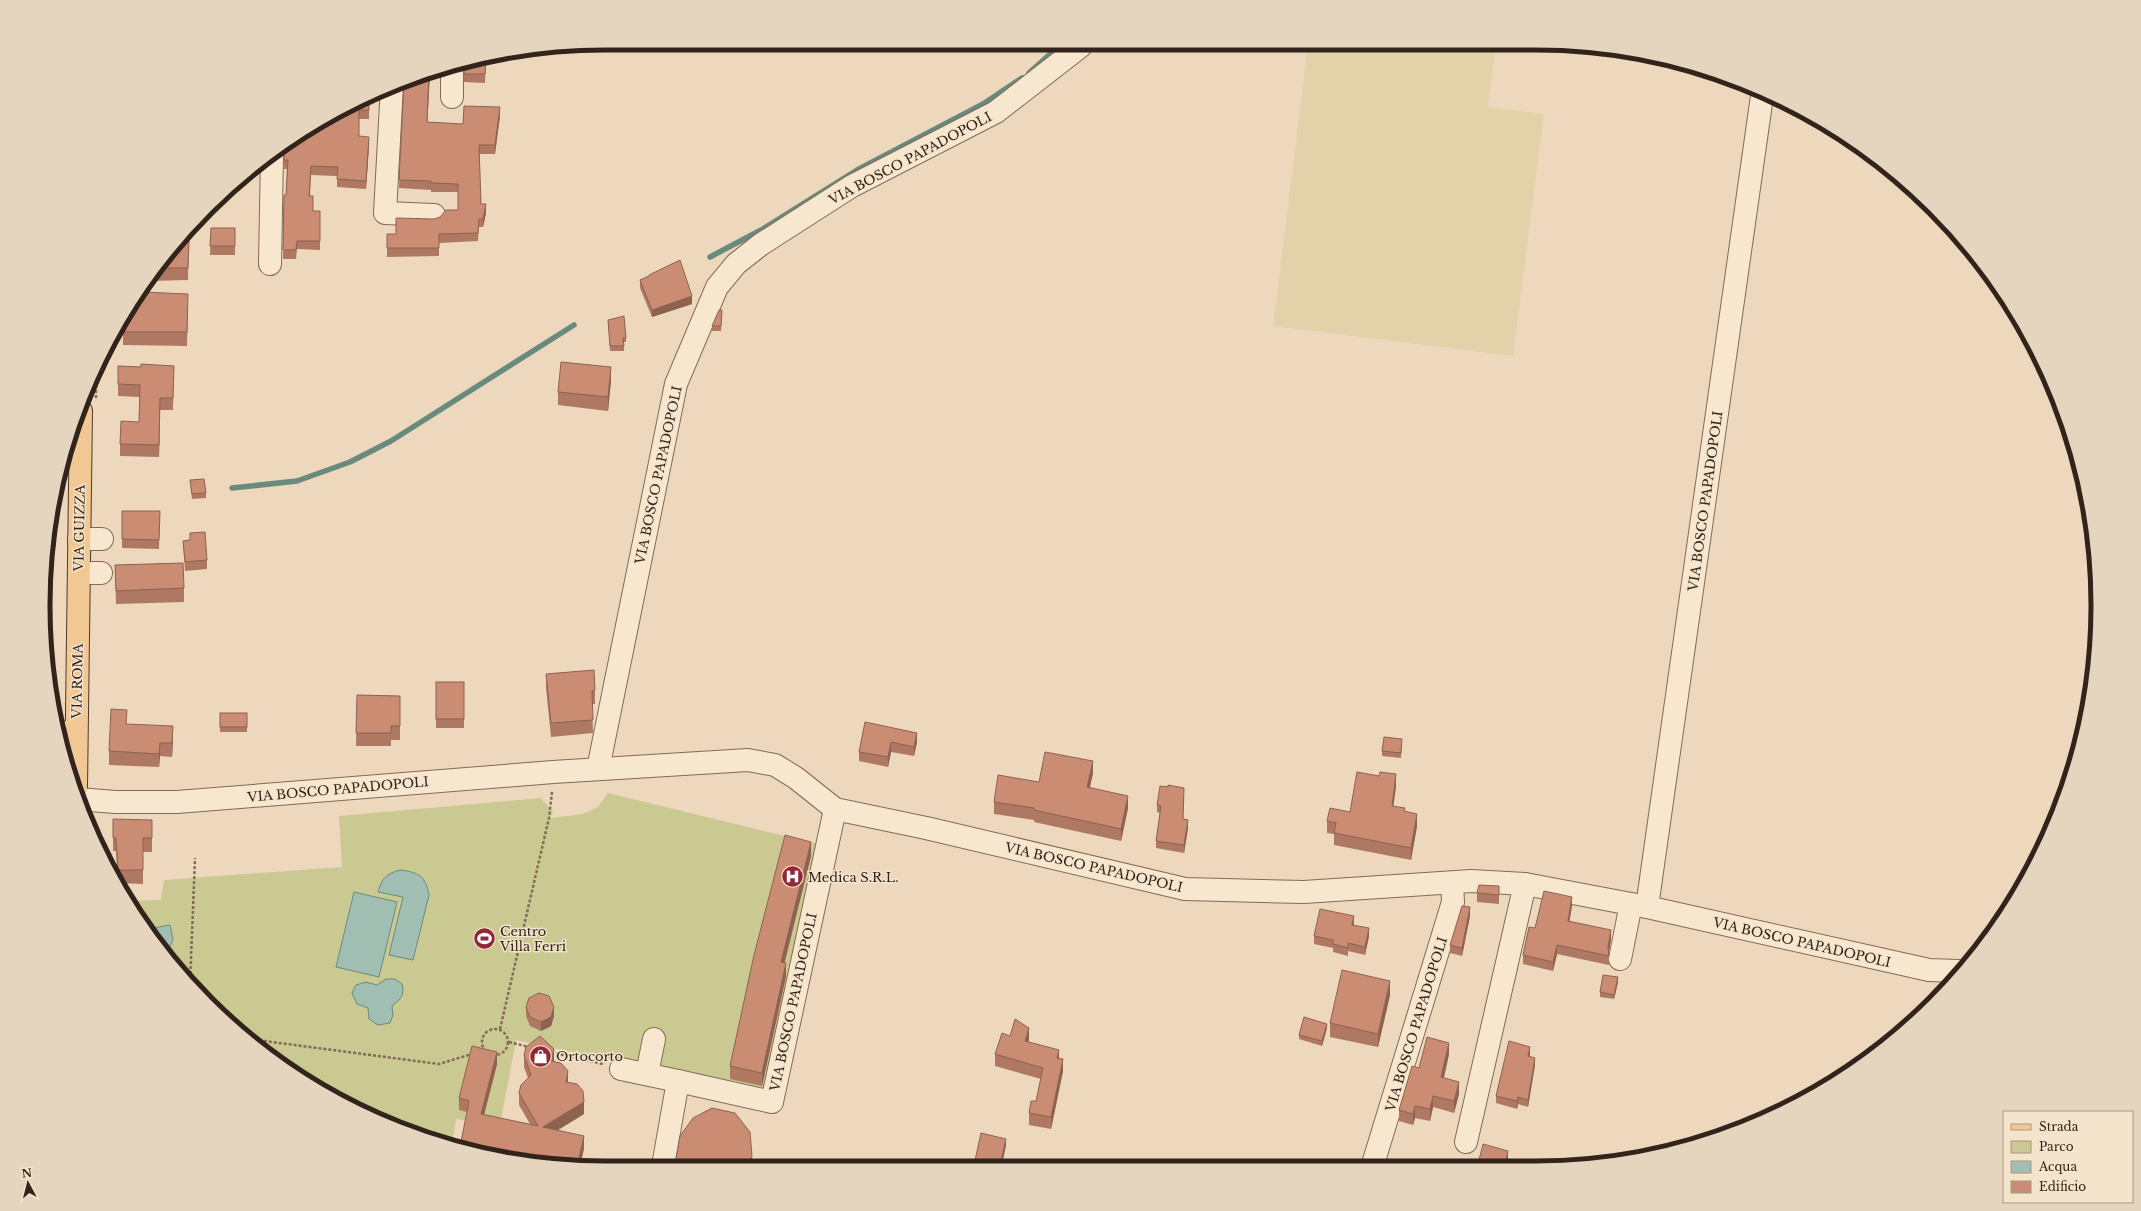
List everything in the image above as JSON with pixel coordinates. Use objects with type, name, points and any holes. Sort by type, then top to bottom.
[{"type":"main road","name":"VIA GUIZZA","points":[[78,621],[81,422]]},
{"type":"main road","name":"VIA ROMA","points":[[72,758],[68,733],[78,621]]},
{"type":"street","name":"VIA BOSCO PAPADOPOLI","points":[[598,769],[676,384],[717,287],[736,264],[760,244],[852,186],[996,112],[1076,50]]},
{"type":"street","points":[[452,72],[452,98]]},
{"type":"street","points":[[392,93],[385,213],[434,215]]},
{"type":"street","name":"VIA BOSCO PAPADOPOLI","points":[[1639,905],[1762,98]]},
{"type":"street","points":[[270,264],[272,162]]},
{"type":"street","points":[[79,539],[102,539]]},
{"type":"street","points":[[79,573],[101,573]]},
{"type":"street","name":"VIA BOSCO PAPADOPOLI","points":[[88,807],[115,802],[177,802],[553,772],[748,760],[775,765],[796,778],[835,809],[934,830],[1185,889],[1304,892],[1452,883],[1498,882],[1525,884],[1639,905],[1929,970],[1954,971]]},
{"type":"street","name":"VIA BOSCO PAPADOPOLI","points":[[621,1069],[772,1102],[835,809]]},
{"type":"street","name":"VIA BOSCO PAPADOPOLI","points":[[1374,1161],[1452,902],[1452,883]]},
{"type":"street","points":[[1466,1142],[1525,884]]},
{"type":"street","points":[[1620,959],[1639,905]]},
{"type":"street","points":[[647,1074],[654,1039]]},
{"type":"street","points":[[664,1161],[678,1081]]},
{"type":"path","points":[[500,1030],[549,818],[553,772]]},
{"type":"path","points":[[190,974],[195,858]]},
{"type":"path","points":[[490,1030],[500,1030],[508,1037],[509,1042],[507,1049],[499,1055],[490,1055],[484,1050],[482,1044],[484,1034],[490,1030]]},
{"type":"path","points":[[260,1040],[439,1064],[484,1050]]},
{"type":"path","points":[[509,1042],[531,1048]]},
{"type":"path","points":[[546,1051],[621,1069]]},
{"type":"shaded area","points":[[1307,50],[1495,50],[1488,107],[1544,114],[1513,356],[1273,326]]},
{"type":"green space","name":"Centro Villa Ferri","points":[[608,793],[834,848],[781,1097],[516,1040],[500,1125],[456,1119],[453,1139],[427,1132],[360,1104],[328,1087],[267,1046],[239,1023],[188,972],[165,944],[135,901],[161,900],[164,880],[342,867],[339,816],[541,798],[553,812],[550,818],[583,814],[598,807]]},
{"type":"water","points":[[400,870],[412,872],[420,876],[426,883],[429,895],[413,960],[389,955],[403,897],[378,892],[385,877]]},
{"type":"water","points":[[354,892],[397,902],[379,977],[336,967]]},
{"type":"water","points":[[170,925],[173,940],[169,949],[165,944],[154,928]]},
{"type":"water","points":[[386,979],[395,979],[402,984],[403,994],[392,1006],[393,1015],[390,1023],[378,1025],[369,1019],[368,1008],[357,1004],[352,993],[356,985],[366,982],[377,985]]},
{"type":"building","points":[[486,64],[485,74],[464,74],[464,69]]},
{"type":"building","points":[[429,79],[427,122],[463,124],[464,106],[500,107],[495,145],[479,145],[481,204],[486,204],[483,219],[479,219],[478,233],[439,234],[439,248],[387,248],[387,234],[396,234],[396,218],[434,219],[440,217],[446,210],[458,210],[458,184],[399,180],[404,88]]},
{"type":"building","points":[[369,103],[369,110],[359,110],[359,136],[369,137],[366,181],[337,179],[338,167],[311,166],[309,196],[313,196],[313,211],[320,211],[320,241],[297,241],[296,250],[283,250],[284,195],[286,195],[288,160],[284,160],[284,153],[297,144],[328,124]]},
{"type":"building","points":[[211,228],[235,228],[235,246],[210,246]]},
{"type":"building","points":[[186,241],[189,241],[188,268],[164,268]]},
{"type":"building","points":[[680,260],[692,296],[652,310],[640,280]]},
{"type":"building","points":[[147,292],[188,294],[187,332],[123,332],[124,328]]},
{"type":"building","points":[[719,310],[722,310],[721,326],[712,326]]},
{"type":"building","points":[[624,316],[626,338],[623,338],[624,346],[610,346],[608,320]]},
{"type":"building","points":[[561,362],[611,367],[608,397],[558,392]]},
{"type":"building","points":[[141,364],[174,366],[173,398],[160,398],[159,445],[120,444],[121,421],[139,422],[140,385],[118,384],[118,366],[141,367]]},
{"type":"building","points":[[204,479],[206,493],[192,494],[190,480]]},
{"type":"building","points":[[122,511],[160,511],[159,540],[122,539]]},
{"type":"building","points":[[205,532],[207,560],[185,562],[183,541],[190,540],[190,533]]},
{"type":"building","points":[[183,563],[184,588],[116,591],[115,565]]},
{"type":"building","points":[[594,670],[595,690],[592,691],[593,720],[551,723],[546,674]]},
{"type":"building","points":[[436,682],[464,682],[464,719],[436,719]]},
{"type":"building","points":[[357,695],[400,696],[400,726],[391,726],[391,733],[356,733]]},
{"type":"building","points":[[111,709],[127,710],[126,724],[173,726],[172,743],[160,743],[159,754],[109,751]]},
{"type":"building","points":[[220,713],[247,713],[247,727],[220,727]]},
{"type":"building","points":[[865,722],[917,733],[914,747],[891,742],[888,757],[859,752]]},
{"type":"building","points":[[1384,737],[1402,739],[1401,753],[1382,751]]},
{"type":"building","points":[[1045,752],[1093,761],[1087,787],[1128,796],[1121,829],[1034,810],[1034,808],[994,802],[998,775],[1039,782]]},
{"type":"building","points":[[1357,772],[1379,776],[1380,772],[1396,774],[1392,806],[1405,808],[1404,811],[1417,814],[1411,848],[1334,833],[1336,823],[1327,821],[1330,808],[1350,812]]},
{"type":"building","points":[[1168,785],[1184,788],[1183,819],[1188,820],[1184,845],[1156,841],[1161,806],[1157,805],[1160,786],[1168,787]]},
{"type":"building","points":[[113,819],[152,820],[152,838],[143,838],[143,870],[118,870],[116,838],[113,838]]},
{"type":"building","points":[[785,835],[811,842],[781,962],[786,963],[762,1073],[730,1066],[754,955]]},
{"type":"building","points":[[1479,885],[1499,886],[1499,895],[1477,893]]},
{"type":"building","points":[[1544,891],[1572,897],[1568,921],[1611,930],[1608,947],[1609,956],[1557,945],[1553,962],[1523,955],[1529,927],[1535,928]]},
{"type":"building","points":[[1462,906],[1470,907],[1462,948],[1450,945]]},
{"type":"building","points":[[1320,909],[1354,916],[1352,925],[1369,928],[1365,947],[1348,943],[1348,948],[1333,944],[1333,940],[1314,936]]},
{"type":"building","points":[[1342,970],[1390,981],[1378,1034],[1330,1023]]},
{"type":"building","points":[[1603,975],[1618,977],[1614,995],[1600,992]]},
{"type":"building","points":[[539,993],[549,996],[554,1007],[551,1017],[541,1022],[530,1017],[526,1007],[529,998]]},
{"type":"building","points":[[1304,1017],[1327,1024],[1322,1041],[1299,1035]]},
{"type":"building","points":[[1015,1019],[1029,1028],[1025,1041],[1059,1050],[1057,1058],[1063,1059],[1051,1117],[1029,1113],[1031,1101],[1036,1101],[1043,1068],[995,1054],[1002,1033],[1010,1036]]},
{"type":"building","points":[[540,1036],[554,1049],[551,1061],[561,1063],[568,1071],[566,1082],[577,1084],[583,1091],[584,1102],[543,1127],[584,1136],[578,1160],[533,1156],[461,1142],[469,1101],[459,1098],[472,1046],[497,1052],[481,1114],[538,1126],[519,1093],[521,1085],[531,1075],[524,1055],[526,1047]]},
{"type":"building","points":[[1427,1037],[1449,1043],[1441,1077],[1459,1082],[1454,1101],[1433,1096],[1430,1109],[1415,1106],[1413,1114],[1399,1110],[1412,1066],[1419,1068]]},
{"type":"building","points":[[1509,1041],[1530,1047],[1528,1056],[1535,1058],[1528,1100],[1518,1097],[1517,1101],[1496,1096]]},
{"type":"building","points":[[712,1108],[735,1113],[750,1132],[751,1161],[676,1161],[680,1136],[693,1118]]},
{"type":"building","points":[[981,1133],[1006,1139],[1001,1161],[975,1161]]},
{"type":"building","points":[[1483,1144],[1508,1151],[1506,1161],[1479,1161]]},
{"type":"waterway","points":[[1029,73],[1055,50]]},
{"type":"waterway","points":[[710,257],[761,230],[857,170],[983,104],[1022,78]]},
{"type":"waterway","points":[[232,488],[297,481],[350,462],[391,441],[574,325]]},
{"type":"place","name":"Medica S.R.L.","points":[[792,877]]},
{"type":"place","name":"Centro Villa Ferri","points":[[485,938]]},
{"type":"place","name":"Ortocorto","points":[[540,1056]]}]
